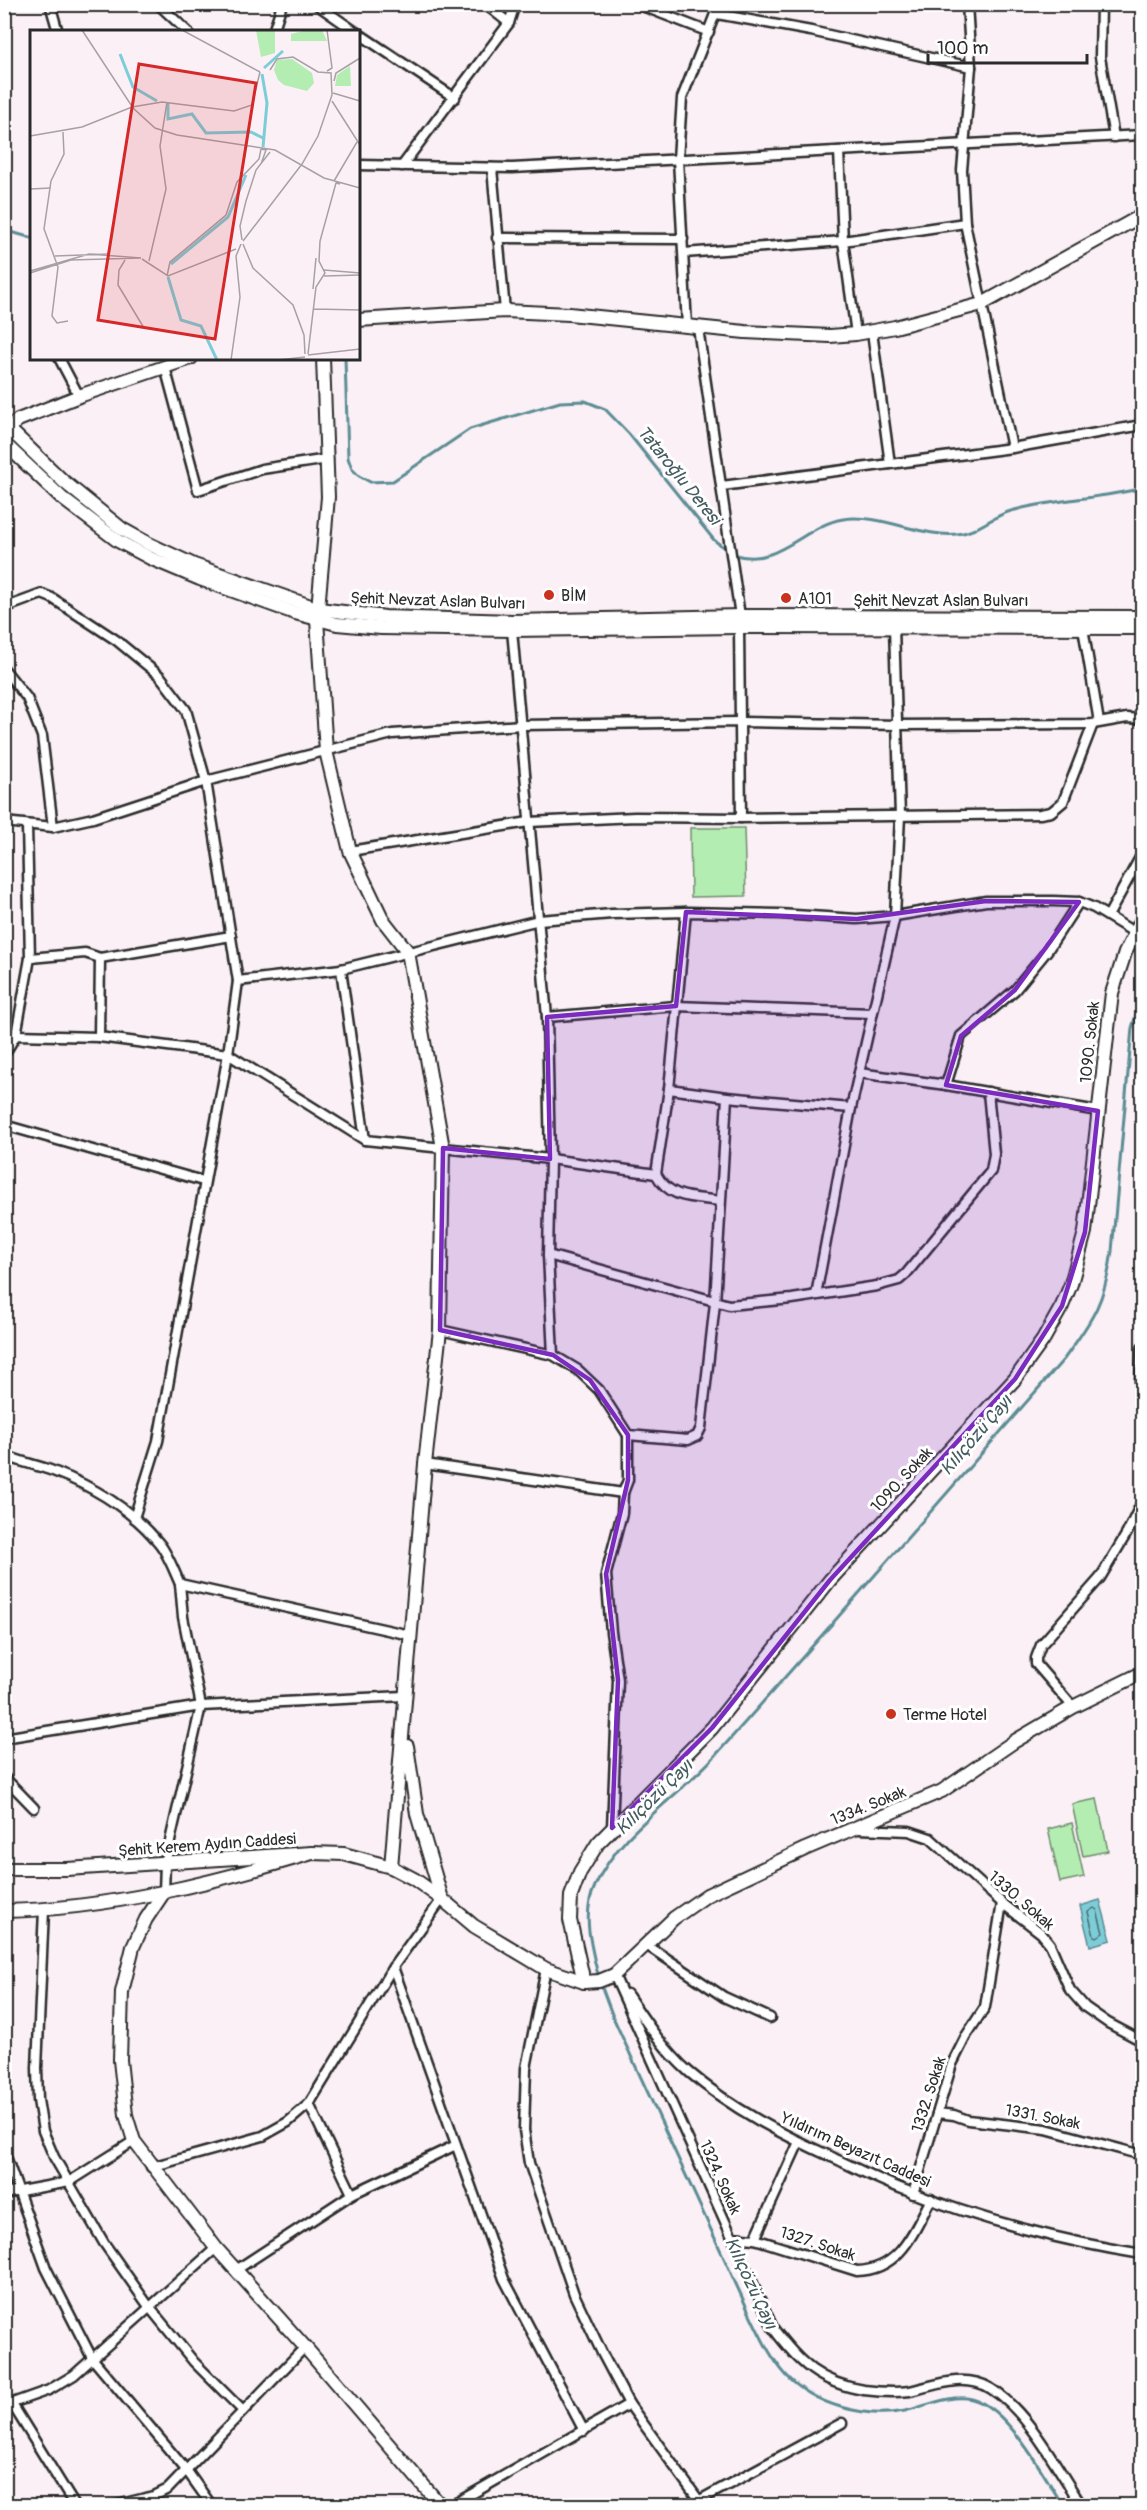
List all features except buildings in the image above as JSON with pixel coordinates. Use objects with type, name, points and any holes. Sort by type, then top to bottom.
[{"type":"street","points":[[50,4],[57,30]]},
{"type":"street","points":[[158,4],[186,30]]},
{"type":"street","points":[[274,30],[282,4]]},
{"type":"street","points":[[316,4],[354,30]]},
{"type":"street","points":[[485,4],[510,23]]},
{"type":"street","points":[[402,166],[510,23],[515,4]]},
{"type":"street","points":[[637,4],[709,32]]},
{"type":"street","points":[[719,4],[717,14],[682,98],[678,159],[684,253],[693,327],[722,486],[740,622],[741,818]]},
{"type":"street","points":[[967,4],[971,68],[962,170],[964,223],[1012,448]]},
{"type":"street","points":[[1101,4],[1100,57],[1114,137]]},
{"type":"street","points":[[717,14],[811,32],[971,68]]},
{"type":"street","points":[[360,34],[455,98]]},
{"type":"street","points":[[360,165],[492,168],[1143,135]]},
{"type":"street","points":[[839,151],[843,242],[856,334]]},
{"type":"street","points":[[492,168],[505,311]]},
{"type":"street","points":[[360,320],[505,311],[569,314],[802,336],[872,332],[982,304],[1142,217]]},
{"type":"street","points":[[684,253],[843,242],[964,223]]},
{"type":"street","points":[[497,238],[683,239]]},
{"type":"street","points":[[872,332],[890,464]]},
{"type":"street","points":[[60,360],[79,396]]},
{"type":"street","points":[[6,428],[18,420],[79,396],[185,360]]},
{"type":"street","points":[[324,360],[328,497],[318,614],[326,751],[350,851],[384,920],[408,952],[443,1148],[440,1330],[425,1464],[391,1867]]},
{"type":"street","points":[[165,367],[198,490],[262,469],[328,459]]},
{"type":"street","points":[[722,486],[1012,448],[1143,425]]},
{"type":"street","name":"Şehit Nevzat Aslan Bulvarı","points":[[6,428],[96,510],[131,534],[194,565],[318,614],[466,620],[740,622],[1143,617]]},
{"type":"street","name":"Şehit Nevzat Aslan Bulvarı","points":[[4,442],[63,499],[118,541],[150,558],[200,579],[318,614],[381,627],[512,630],[740,622],[894,627],[1143,628]]},
{"type":"street","points":[[4,608],[42,594],[52,598],[116,640],[160,676],[186,710],[206,781],[238,981],[228,1054],[203,1181],[158,1441],[134,1518]]},
{"type":"street","points":[[816,1295],[851,1108],[895,916],[900,816],[894,627]]},
{"type":"street","points":[[350,851],[529,822],[635,817],[741,818],[1051,812],[1063,802],[1096,723],[1083,628]]},
{"type":"street","points":[[512,630],[547,1017],[550,1159],[548,1255],[553,1355]]},
{"type":"street","points":[[4,669],[27,698],[42,736],[53,827]]},
{"type":"street","points":[[4,822],[53,827],[93,818],[206,781],[392,734],[521,725],[740,722],[898,725],[1096,723],[1127,718],[1143,719]]},
{"type":"street","points":[[4,1055],[16,1035],[30,958],[27,826]]},
{"type":"street","points":[[1108,916],[1143,854]]},
{"type":"street","points":[[238,981],[341,969],[539,920],[612,914],[686,912],[779,914],[857,919],[895,916],[986,901],[1079,902],[1139,935]]},
{"type":"street","points":[[946,1085],[961,1036],[1015,990],[1047,951],[1079,902]]},
{"type":"street","points":[[686,912],[669,1089],[656,1174],[662,1186],[674,1194],[720,1201]]},
{"type":"street","name":"1090. Sokak","points":[[584,1982],[570,1920],[571,1896],[580,1872],[598,1843],[712,1728],[830,1581],[1015,1379],[1034,1354],[1062,1306],[1079,1258],[1090,1195],[1112,993],[1125,953],[1139,935],[1143,920]]},
{"type":"street","points":[[30,958],[86,953],[100,958],[231,936]]},
{"type":"street","points":[[99,1037],[100,958]]},
{"type":"street","points":[[341,969],[365,1140]]},
{"type":"street","points":[[547,1017],[676,1006],[872,1012]]},
{"type":"street","points":[[16,1035],[99,1037],[228,1054],[365,1140],[550,1159],[656,1174]]},
{"type":"street","points":[[859,1073],[946,1085],[1098,1111]]},
{"type":"street","points":[[669,1089],[726,1097],[851,1108]]},
{"type":"street","points":[[548,1255],[715,1303],[743,1305],[899,1280],[991,1171],[994,1154],[988,1092]]},
{"type":"street","points":[[628,1435],[688,1440],[697,1436],[702,1428],[715,1303],[726,1097]]},
{"type":"street","points":[[4,1125],[203,1181]]},
{"type":"street","points":[[440,1330],[553,1355],[578,1370],[599,1390],[628,1435],[628,1480],[623,1492],[622,1513],[606,1574],[610,1632],[618,1680],[612,1828]]},
{"type":"street","points":[[1143,1348],[1140,1381],[1143,1403]]},
{"type":"street","points":[[4,1455],[50,1470],[82,1484],[134,1518],[160,1544],[180,1584],[183,1617],[201,1706],[165,1863],[164,1892],[146,1919],[133,1947],[122,1992],[120,2060],[126,2115],[134,2141],[151,2167],[216,2248],[441,2505]]},
{"type":"street","points":[[425,1464],[623,1492]]},
{"type":"street","points":[[1073,1707],[1039,1671],[1036,1658],[1041,1645],[1100,1578],[1143,1502]]},
{"type":"street","points":[[180,1584],[410,1635]]},
{"type":"street","name":"1334. Sokak","points":[[614,1975],[674,1918],[707,1896],[805,1849],[942,1791],[1015,1741],[1073,1707],[1143,1673]]},
{"type":"street","points":[[4,1738],[201,1706],[404,1696]]},
{"type":"street","points":[[404,1727],[417,1814],[442,1899]]},
{"type":"street","points":[[4,1777],[34,1808]]},
{"type":"street","name":"1330. Sokak","points":[[852,1829],[909,1831],[930,1838],[1002,1903],[1041,1933],[1053,1951],[1070,1990],[1086,2007],[1108,2023],[1143,2041]]},
{"type":"street","points":[[312,1853],[344,1854],[391,1867],[442,1899],[474,1926],[546,1969],[584,1982],[599,1981],[614,1975]]},
{"type":"street","name":"Şehit Kerem Aydın Caddesi","points":[[4,1869],[50,1869],[312,1853]]},
{"type":"street","name":"Şehit Kerem Aydın Caddesi","points":[[4,1911],[44,1910],[164,1892],[312,1853]]},
{"type":"street","points":[[4,1862],[50,1869]]},
{"type":"street","points":[[151,2167],[263,2136],[288,2122],[309,2104],[393,1966],[442,1899]]},
{"type":"street","name":"1332. Sokak","points":[[914,2194],[952,2064],[966,2036],[985,2007],[1002,1903]]},
{"type":"street","points":[[44,1910],[38,2100],[43,2131],[104,2243],[150,2308],[194,2362],[243,2410]]},
{"type":"street","points":[[645,1944],[724,1997],[770,2018]]},
{"type":"street","points":[[393,1966],[504,2279],[584,2431]]},
{"type":"street","points":[[546,1969],[526,2068],[524,2089],[524,2130],[529,2163],[574,2294],[629,2404],[702,2503],[843,2423]]},
{"type":"street","name":"Yıldırım Beyazıt Caddesi","points":[[614,1975],[658,2038],[687,2071],[742,2111],[800,2142],[914,2194],[1054,2235],[1143,2254]]},
{"type":"street","name":"1324. Sokak","points":[[614,1975],[773,2328],[802,2363],[829,2380],[846,2387],[872,2391],[908,2391],[959,2380],[988,2387],[1025,2420],[1082,2505]]},
{"type":"street","points":[[309,2104],[352,2194]]},
{"type":"street","name":"1331. Sokak","points":[[937,2113],[968,2120],[1046,2129],[1143,2155]]},
{"type":"street","points":[[4,2194],[69,2182],[134,2141]]},
{"type":"street","points":[[755,2239],[800,2142]]},
{"type":"street","points":[[236,2270],[352,2194],[456,2145]]},
{"type":"street","points":[[4,2151],[46,2268],[92,2358],[187,2471],[212,2505]]},
{"type":"street","name":"1327. Sokak","points":[[732,2237],[755,2239],[857,2271],[871,2271],[894,2259],[903,2248],[931,2199]]},
{"type":"street","points":[[75,2505],[8,2405],[49,2391],[74,2375],[216,2248]]},
{"type":"street","points":[[113,2505],[154,2496],[168,2489],[305,2347]]},
{"type":"street","points":[[451,2505],[629,2404]]},
{"type":"highlighted area","points":[[986,901],[1079,902],[1015,990],[961,1036],[946,1085],[1098,1111],[1085,1232],[1062,1306],[1015,1379],[830,1580],[712,1728],[612,1828],[618,1680],[606,1574],[628,1480],[628,1435],[590,1380],[553,1355],[440,1330],[443,1148],[550,1159],[547,1017],[676,1006],[686,912],[857,919]]},
{"type":"green space","points":[[690,828],[744,828],[746,896],[691,897]]},
{"type":"green space","points":[[1097,1799],[1108,1851],[1083,1856],[1072,1804]]},
{"type":"green space","points":[[1072,1823],[1084,1877],[1060,1882],[1048,1829]]},
{"type":"water","points":[[1100,1900],[1111,1940],[1090,1946],[1080,1906]]},
{"type":"waterway","name":"Tataroğlu Deresi","points":[[4,230],[30,237]]},
{"type":"waterway","name":"Tataroğlu Deresi","points":[[345,360],[348,458],[352,469],[370,482],[393,481],[470,429],[560,402],[585,401],[605,409],[629,434],[714,540],[728,551]]},
{"type":"waterway","name":"Tataroğlu Deresi","points":[[733,554],[748,557],[776,552],[815,529],[843,519],[871,519],[930,532],[957,534],[965,533],[1011,511],[1142,488]]},
{"type":"waterway","name":"Kılıçözü Çayı","points":[[599,1979],[589,1932],[589,1909],[595,1886],[618,1849],[714,1757],[1064,1359],[1091,1320],[1106,1283],[1112,1251],[1132,1028],[1142,995]]},
{"type":"waterway","name":"Kılıçözü Çayı","points":[[601,1985],[613,2017],[747,2308],[769,2352],[786,2375],[826,2402],[858,2411],[874,2413],[905,2411],[955,2398],[972,2399],[985,2405],[998,2415],[1024,2444],[1063,2506]]},
{"type":"place","name":"BİM","points":[[549,595]]},
{"type":"place","name":"A101","points":[[786,598]]},
{"type":"place","name":"Terme Hotel","points":[[891,1714]]}]
